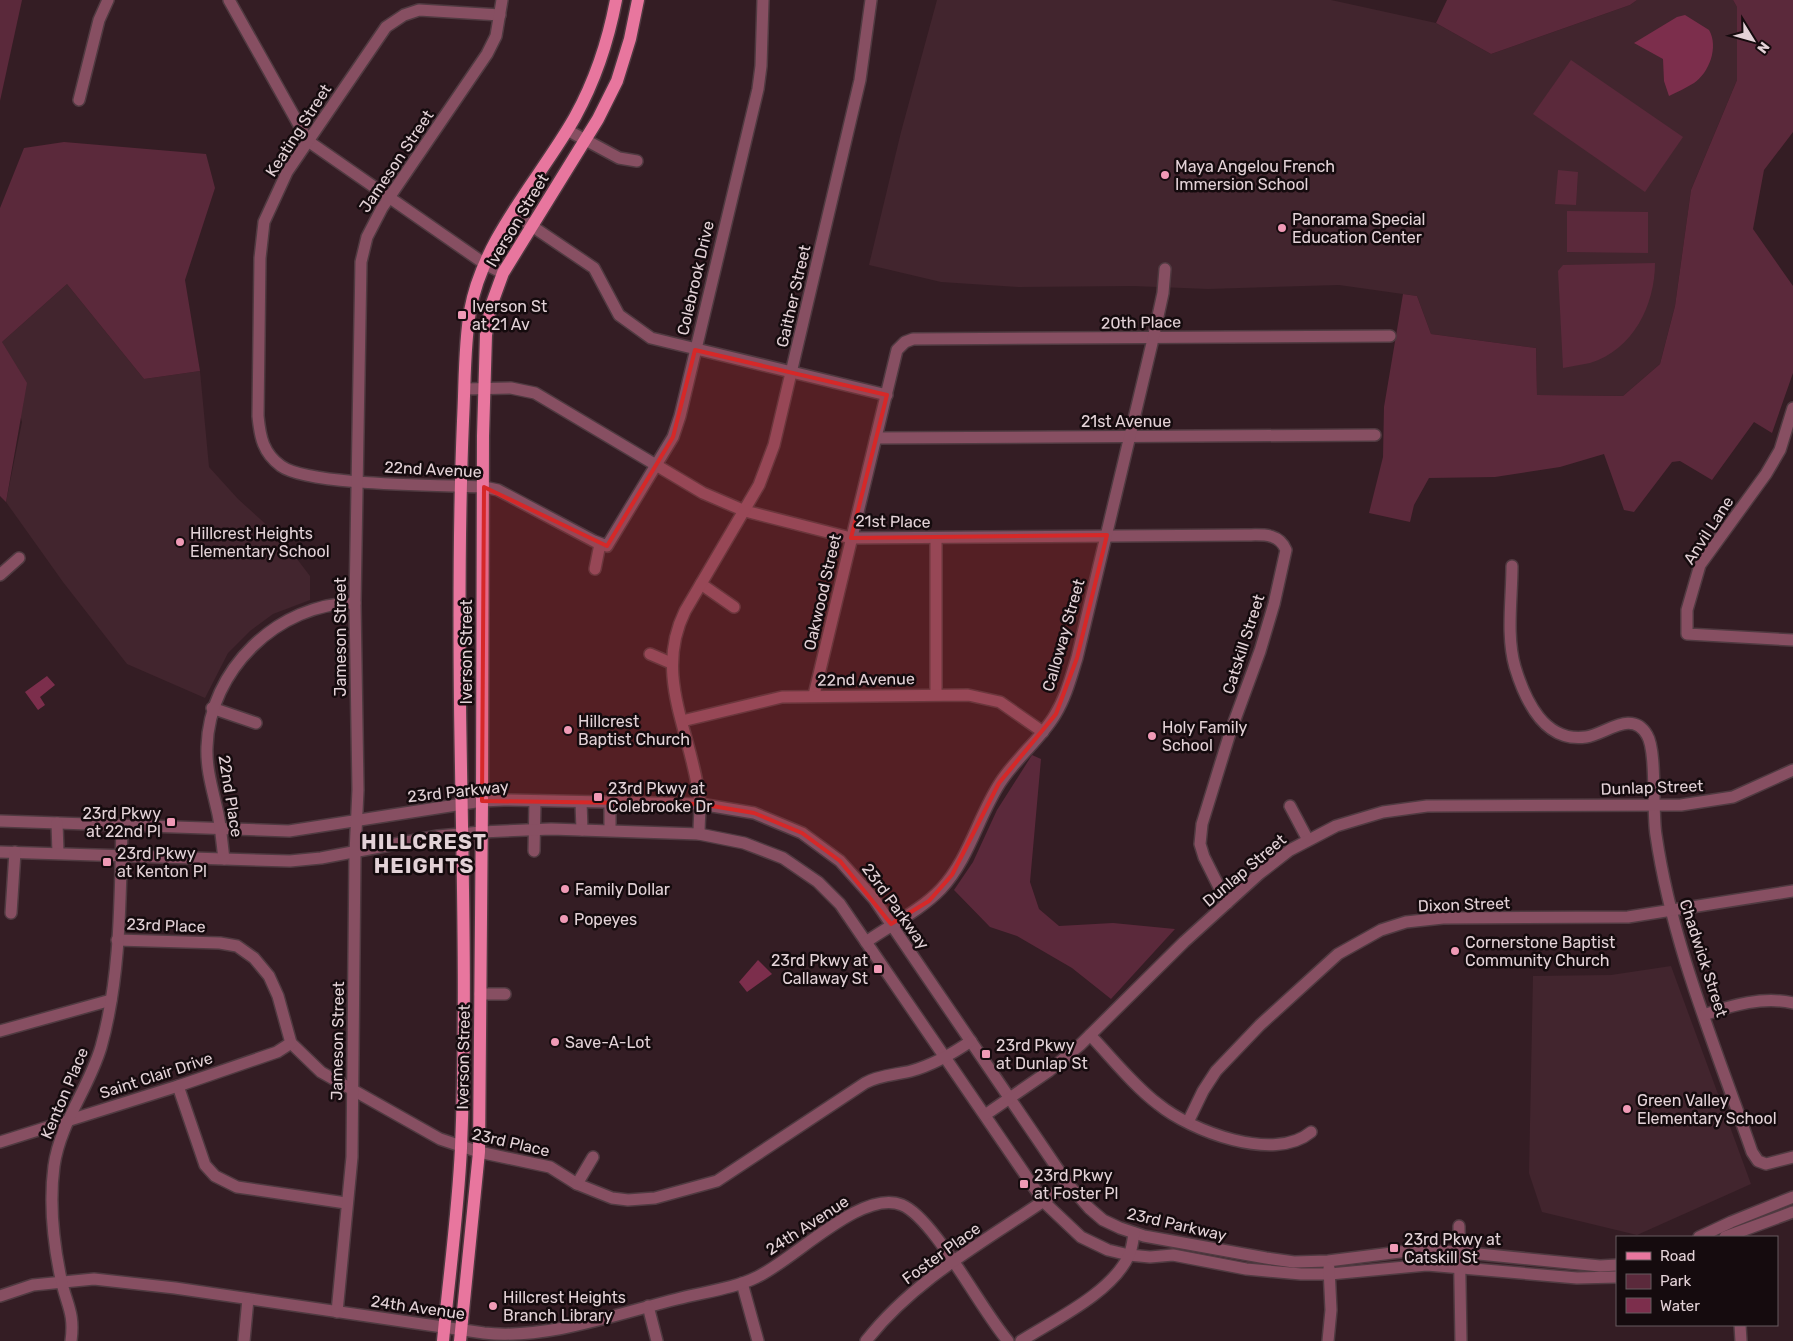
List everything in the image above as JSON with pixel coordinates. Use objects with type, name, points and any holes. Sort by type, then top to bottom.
[{"type":"main road","name":"Iverson Street","points":[[443,1341],[461,1147],[460,486],[466,343],[470,310],[485,264],[590,89],[602,61],[616,0]]},
{"type":"main road","name":"Iverson Street","points":[[461,1335],[478,1152],[484,388],[489,316],[503,273],[585,140],[617,81],[630,39],[638,0]]},
{"type":"street","points":[[79,100],[97,28],[108,0]]},
{"type":"street","points":[[229,0],[308,141],[390,196],[485,264],[503,273]]},
{"type":"street","name":"Jameson Street","points":[[337,1312],[346,1203],[352,1157],[355,853],[357,821],[355,603],[361,262],[372,225],[487,54],[496,36],[502,0]]},
{"type":"street","name":"Colebrook Drive","points":[[604,545],[657,466],[673,437],[680,416],[758,89],[761,66],[763,0]]},
{"type":"street","name":"Gaither Street","points":[[699,834],[700,804],[672,680],[672,647],[678,624],[745,511],[768,465],[792,373],[860,80],[871,0]]},
{"type":"street","name":"Keating Street","points":[[304,475],[282,467],[264,448],[260,436],[258,416],[260,258],[264,222],[287,172],[386,27],[399,18],[426,10],[500,15]]},
{"type":"street","points":[[567,130],[619,158],[637,161]]},
{"type":"street","points":[[514,214],[594,268],[602,280],[614,308],[631,326],[654,340],[887,394]]},
{"type":"street","name":"Calloway Street","points":[[866,942],[929,901],[952,875],[999,784],[1056,714],[1071,679],[1107,535],[1153,339],[1163,293],[1165,269]]},
{"type":"street","name":"20th Place","points":[[897,350],[905,342],[914,339],[1153,339],[1390,336]]},
{"type":"street","name":"Oakwood Street","points":[[814,696],[897,350]]},
{"type":"street","name":"21st Place","points":[[465,389],[511,388],[535,393],[703,493],[745,511],[851,538],[1107,535],[1271,536],[1278,539],[1285,547],[1284,563]]},
{"type":"street","name":"Anvil Lane","points":[[1793,408],[1780,450],[1766,474],[1700,565],[1687,610],[1687,634],[1793,640]]},
{"type":"street","name":"21st Avenue","points":[[876,438],[1375,435]]},
{"type":"street","name":"22nd Avenue","points":[[304,475],[358,481],[484,487],[498,490],[604,545]]},
{"type":"street","points":[[936,538],[936,694]]},
{"type":"street","points":[[595,569],[604,545]]},
{"type":"street","points":[[0,575],[19,558]]},
{"type":"street","name":"Catskill Street","points":[[1227,903],[1204,857],[1200,844],[1202,824],[1224,752],[1260,651],[1284,563]]},
{"type":"street","name":"Chadwick Street","points":[[1512,566],[1514,657],[1523,689],[1535,715],[1549,727],[1568,735],[1585,737],[1620,723],[1640,726],[1651,744],[1653,806],[1659,855],[1670,912],[1681,950],[1752,1152],[1761,1162],[1774,1164],[1793,1157]]},
{"type":"street","points":[[702,584],[734,607]]},
{"type":"street","name":"22nd Place","points":[[224,859],[221,829],[207,763],[207,746],[212,708],[227,677],[252,647],[271,630],[314,610],[337,603],[355,603]]},
{"type":"street","points":[[650,654],[671,664]]},
{"type":"street","name":"22nd Avenue","points":[[682,721],[766,700],[814,696],[936,694],[968,695],[1000,702],[1043,732]]},
{"type":"street","points":[[212,708],[256,723]]},
{"type":"street","name":"Dunlap Street","points":[[985,1115],[1049,1071],[1090,1035],[1184,942],[1265,869],[1308,840],[1356,819],[1407,807],[1681,805],[1733,797],[1793,770]]},
{"type":"street","name":"23rd Parkway","points":[[0,821],[295,831],[482,801],[700,804],[754,813],[802,833],[840,861],[857,878],[891,924],[1068,1184],[1089,1208],[1103,1220],[1134,1233],[1294,1262],[1328,1261],[1416,1250],[1459,1252],[1588,1265],[1616,1265]]},
{"type":"street","points":[[534,801],[534,851]]},
{"type":"street","points":[[580,802],[582,830]]},
{"type":"street","points":[[610,802],[610,830]]},
{"type":"street","points":[[1290,806],[1308,840]]},
{"type":"street","points":[[57,823],[58,853]]},
{"type":"street","name":"Kenton Place","points":[[71,1341],[71,1307],[61,1280],[51,1218],[51,1196],[59,1142],[100,1049],[111,1000],[117,940],[122,825]]},
{"type":"street","name":"23rd Parkway","points":[[0,852],[290,861],[355,853],[438,836],[534,829],[699,834],[764,850],[793,864],[818,882],[840,904],[1044,1202],[1081,1237],[1108,1250],[1129,1255],[1150,1257],[1173,1255],[1272,1272],[1330,1274],[1415,1265],[1460,1267],[1577,1278],[1616,1277]]},
{"type":"street","points":[[11,913],[15,852]]},
{"type":"street","name":"Dixon Street","points":[[1188,1122],[1203,1091],[1216,1071],[1254,1031],[1338,954],[1380,930],[1406,922],[1443,918],[1628,917],[1670,912],[1793,891]]},
{"type":"street","name":"23rd Place","points":[[117,940],[220,943],[244,950],[260,965],[271,980],[278,996],[291,1043],[312,1066],[353,1092],[440,1139],[478,1152],[550,1167],[577,1184],[612,1198],[628,1200],[655,1198],[717,1181],[865,1083],[879,1077],[918,1069],[946,1058],[971,1041]]},
{"type":"street","points":[[480,994],[505,994]]},
{"type":"street","points":[[0,1031],[111,1000]]},
{"type":"street","points":[[1704,1015],[1735,1005],[1762,1001],[1793,1004]]},
{"type":"street","points":[[1090,1035],[1158,1105],[1212,1134],[1239,1141],[1272,1145],[1302,1140],[1311,1132]]},
{"type":"street","name":"Saint Clair Drive","points":[[0,1142],[178,1086],[277,1052],[291,1043]]},
{"type":"street","points":[[178,1086],[205,1165],[215,1176],[237,1187],[346,1203]]},
{"type":"street","points":[[577,1184],[594,1157]]},
{"type":"street","name":"Foster Place","points":[[866,1341],[902,1302],[953,1263],[1068,1184]]},
{"type":"street","points":[[1730,1233],[1793,1197]]},
{"type":"street","name":"24th Avenue","points":[[0,1296],[33,1285],[61,1280],[129,1281],[444,1327],[461,1335],[553,1335],[648,1306],[742,1283],[769,1270],[840,1221],[870,1204],[885,1201],[903,1206],[922,1219],[1008,1341]]},
{"type":"street","points":[[1707,1236],[1730,1233],[1793,1212]]},
{"type":"street","points":[[1459,1226],[1461,1341]]},
{"type":"street","points":[[1021,1341],[1098,1291],[1119,1270],[1129,1255],[1134,1233]]},
{"type":"street","points":[[1328,1261],[1331,1310],[1328,1341]]},
{"type":"street","points":[[742,1283],[758,1341]]},
{"type":"street","points":[[244,1341],[248,1299]]},
{"type":"street","points":[[648,1306],[657,1341]]},
{"type":"street","points":[[1740,1326],[1741,1341]]},
{"type":"highlighted area","points":[[695,350],[887,395],[851,538],[1107,535],[1077,658],[1056,714],[999,783],[952,875],[929,901],[891,924],[840,861],[802,833],[754,813],[700,804],[482,801],[484,487],[607,546],[673,437]]},
{"type":"shaded area","name":"Panorama Special Education Center","points":[[937,0],[1331,0],[1436,23],[1491,54],[1630,5],[1637,0],[1733,0],[1740,12],[1737,80],[1691,190],[1675,306],[1660,364],[1623,396],[1537,395],[1536,348],[1431,334],[1417,296],[1339,285],[1208,289],[1133,286],[1018,287],[941,282],[869,265],[901,132]]},
{"type":"shaded area","points":[[67,284],[144,379],[200,371],[209,467],[238,499],[281,538],[310,576],[310,600],[273,614],[250,631],[228,653],[205,698],[127,664],[63,582],[6,502],[22,422],[2,342]]},
{"type":"shaded area","name":"Green Valley Elementary School","points":[[1671,966],[1751,1184],[1637,1235],[1542,1212],[1529,1173],[1533,976],[1611,975]]},
{"type":"green space","points":[[0,0],[22,0],[0,101]]},
{"type":"green space","points":[[1447,0],[1637,0],[1630,5],[1491,54],[1436,23]]},
{"type":"green space","points":[[1733,0],[1793,0],[1793,132],[1764,170],[1753,229],[1793,286],[1793,373],[1772,433],[1754,422],[1712,480],[1680,461],[1672,462],[1634,512],[1624,510],[1604,454],[1560,467],[1495,477],[1429,478],[1414,505],[1410,522],[1369,513],[1383,457],[1384,407],[1403,294],[1417,296],[1431,334],[1536,348],[1537,395],[1623,396],[1660,364],[1675,306],[1691,190],[1737,80],[1737,7]]},
{"type":"green space","points":[[1571,60],[1683,137],[1645,192],[1533,114]]},
{"type":"green space","points":[[64,142],[206,154],[215,188],[185,280],[200,371],[144,379],[67,284],[2,342],[27,383],[6,502],[0,496],[0,208],[24,148]]},
{"type":"green space","points":[[1558,170],[1578,172],[1576,205],[1555,204]]},
{"type":"green space","points":[[1567,211],[1648,212],[1648,253],[1567,252]]},
{"type":"green space","points":[[1655,263],[1651,295],[1646,310],[1639,324],[1629,337],[1605,357],[1590,363],[1563,368],[1558,271],[1563,265]]},
{"type":"green space","points":[[1032,755],[1041,759],[1030,882],[1039,909],[1059,926],[1113,923],[1175,929],[1111,999],[1072,968],[1017,936],[990,927],[954,890],[973,862],[997,810]]},
{"type":"water","points":[[1685,15],[1709,30],[1712,37],[1713,52],[1708,66],[1699,79],[1669,96],[1664,81],[1663,59],[1634,43],[1677,17]]},
{"type":"water","points":[[47,676],[55,685],[40,697],[45,705],[38,710],[25,692]]},
{"type":"water","points":[[758,960],[772,974],[747,992],[739,982]]},
{"type":"place","name":"Maya Angelou French Immersion School","points":[[1165,175]]},
{"type":"place","name":"Panorama Special Education Center","points":[[1282,228]]},
{"type":"place","name":"Iverson St at 21 Av","points":[[462,315]]},
{"type":"place","name":"Hillcrest Heights Elementary School","points":[[180,542]]},
{"type":"place","name":"Hillcrest Baptist Church","points":[[568,730]]},
{"type":"place","name":"Holy Family School","points":[[1152,736]]},
{"type":"place","name":"23rd Pkwy at Colebrooke Dr","points":[[598,797]]},
{"type":"place","name":"23rd Pkwy at 22nd Pl","points":[[171,822]]},
{"type":"place","name":"23rd Pkwy at Kenton Pl","points":[[107,862]]},
{"type":"place","name":"Family Dollar","points":[[565,889]]},
{"type":"place","name":"Popeyes","points":[[564,919]]},
{"type":"place","name":"Cornerstone Baptist Community Church","points":[[1455,951]]},
{"type":"place","name":"23rd Pkwy at Callaway St","points":[[878,969]]},
{"type":"place","name":"Save-A-Lot","points":[[555,1042]]},
{"type":"place","name":"23rd Pkwy at Dunlap St","points":[[986,1054]]},
{"type":"place","name":"Green Valley Elementary School","points":[[1627,1109]]},
{"type":"place","name":"23rd Pkwy at Foster Pl","points":[[1024,1184]]},
{"type":"place","name":"23rd Pkwy at Catskill St","points":[[1394,1248]]},
{"type":"place","name":"Hillcrest Heights Branch Library","points":[[493,1306]]},
{"type":"district","name":"HILLCREST HEIGHTS","points":[[424,854]]}]
